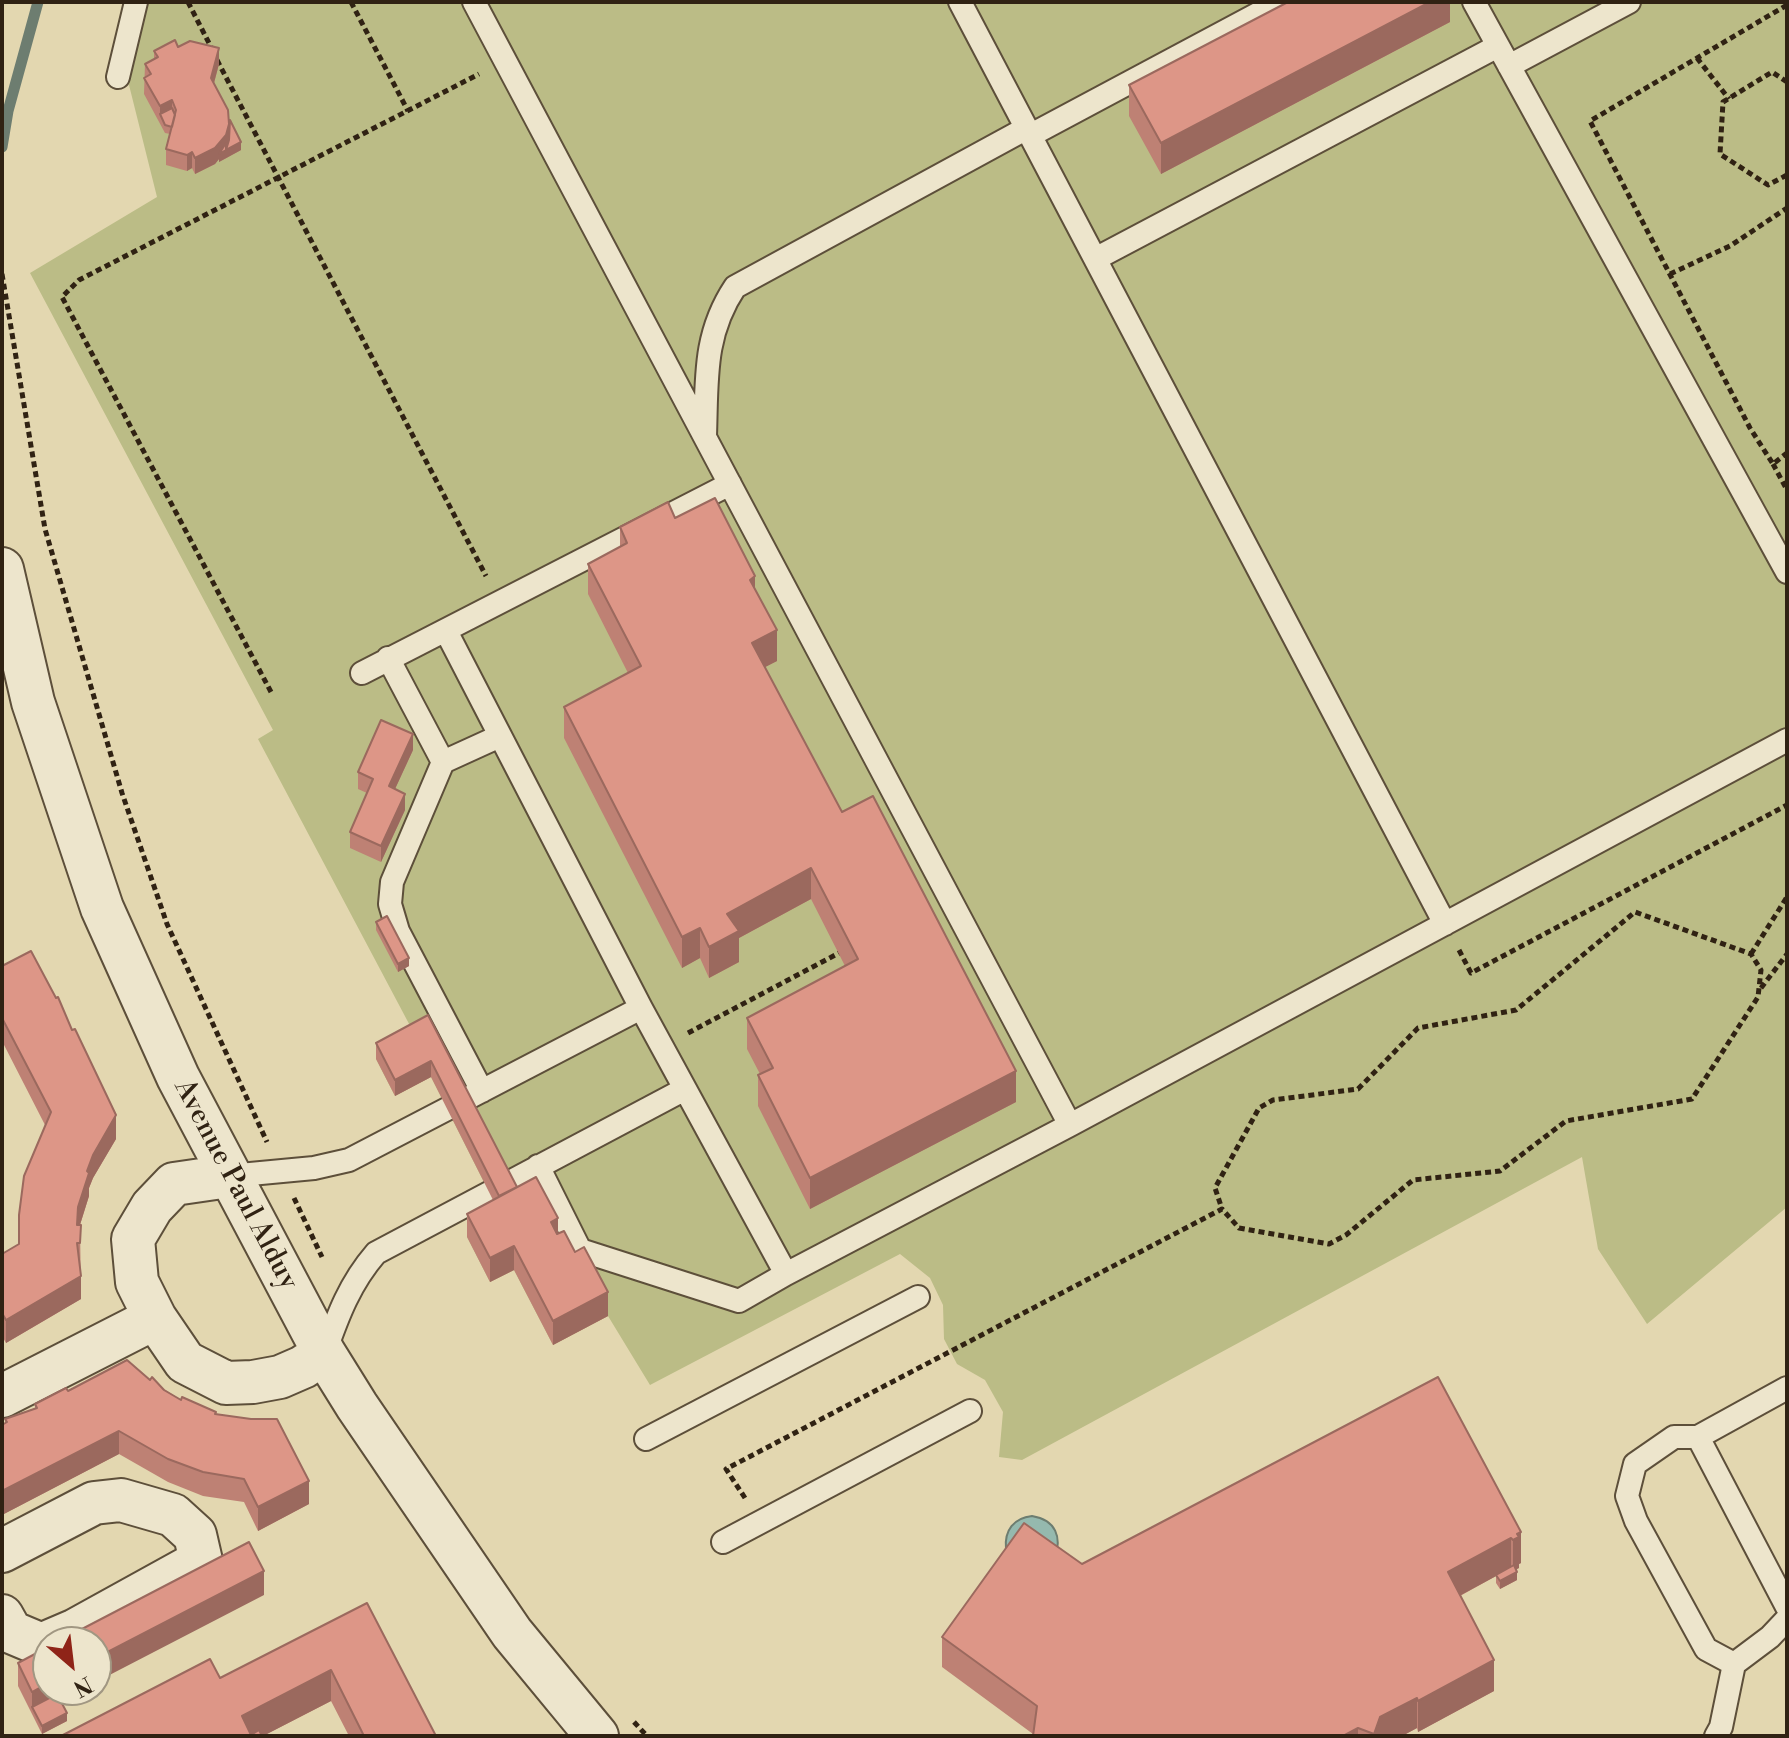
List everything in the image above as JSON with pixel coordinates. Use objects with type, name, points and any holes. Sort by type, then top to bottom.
[{"type":"street","name":"Avenue Paul Alduy","points":[[2,569],[33,702],[102,908],[178,1077],[229,1176],[324,1353],[413,1491],[512,1633],[614,1727]]},
{"type":"street","points":[[229,1176],[174,1184],[152,1207],[133,1239],[137,1282],[155,1318],[185,1362],[226,1383],[280,1377],[324,1353]]},
{"type":"street","points":[[2,1396],[155,1318]]},
{"type":"street","points":[[2,1551],[94,1503],[121,1500],[173,1515],[195,1535],[201,1561],[83,1626]]},
{"type":"street","points":[[2,1616],[11,1632],[32,1641]]},
{"type":"lane","points":[[118,77],[136,2]]},
{"type":"lane","points":[[474,2],[1070,1125]]},
{"type":"lane","points":[[960,2],[1445,924]]},
{"type":"lane","points":[[705,437],[711,339],[719,311],[735,287],[1280,2]]},
{"type":"lane","points":[[1474,2],[1787,572]]},
{"type":"lane","points":[[1097,258],[1504,56],[1629,2]]},
{"type":"lane","points":[[362,673],[730,484]]},
{"type":"lane","points":[[446,631],[641,1008],[786,1274]]},
{"type":"lane","points":[[388,658],[443,762]]},
{"type":"lane","points":[[482,1091],[398,931],[390,904],[392,882],[443,762],[500,736]]},
{"type":"lane","points":[[538,1166],[580,1250],[739,1301],[1787,740]]},
{"type":"lane","points":[[229,1176],[314,1168],[349,1160],[641,1008]]},
{"type":"lane","points":[[324,1353],[343,1300],[358,1274],[376,1253],[685,1089]]},
{"type":"lane","points":[[646,1439],[918,1297]]},
{"type":"lane","points":[[1734,1664],[1706,1649],[1636,1521],[1627,1496],[1635,1464],[1674,1437],[1698,1437],[1787,1388]]},
{"type":"lane","points":[[723,1542],[970,1411]]},
{"type":"lane","points":[[1698,1437],[1787,1607]]},
{"type":"lane","points":[[1716,1736],[1721,1727],[1734,1664],[1770,1637],[1787,1619]]},
{"type":"path","points":[[188,2],[500,603]]},
{"type":"path","points":[[351,2],[408,111]]},
{"type":"path","points":[[1787,5],[1590,121],[1750,428],[1787,490]]},
{"type":"path","points":[[1697,58],[1729,99]]},
{"type":"path","points":[[271,692],[62,297],[79,280],[505,61]]},
{"type":"path","points":[[1787,82],[1772,72],[1723,102],[1720,154],[1768,185],[1787,175]]},
{"type":"path","points":[[1670,274],[1730,246],[1787,208]]},
{"type":"path","points":[[2,274],[45,529],[122,793],[167,924],[343,1300]]},
{"type":"path","points":[[1773,464],[1787,453]]},
{"type":"path","points":[[1466,963],[1471,973],[1787,805]]},
{"type":"path","points":[[1751,954],[1787,897]]},
{"type":"path","points":[[1635,912],[1751,954],[1761,970],[1759,990],[1758,997],[1692,1099],[1566,1121],[1500,1171],[1413,1180],[1346,1235],[1329,1244],[1239,1228],[1222,1209],[1215,1188],[1259,1108],[1273,1100],[1358,1089],[1418,1028],[1516,1010],[1635,912]]},
{"type":"path","points":[[662,1047],[839,953]]},
{"type":"path","points":[[1759,990],[1787,954]]},
{"type":"path","points":[[761,1521],[726,1469],[1222,1209]]},
{"type":"path","points":[[614,1727],[647,1736]]},
{"type":"green space","points":[[141,2],[1787,2],[1787,1207],[1647,1324],[1598,1249],[1582,1157],[1022,1460],[999,1457],[1003,1412],[985,1380],[957,1364],[944,1339],[943,1305],[930,1278],[900,1254],[650,1385],[608,1316],[553,1345],[514,1270],[490,1282],[467,1237],[502,1218],[431,1077],[395,1096],[376,1059],[416,1037],[258,739],[273,730],[30,273],[157,197],[128,81]]},
{"type":"water","points":[[1032,1516],[1047,1521],[1055,1531],[1058,1543],[1055,1558],[1006,1549],[1007,1536],[1015,1522]]},
{"type":"building","points":[[1288,2],[1430,2],[1161,143],[1129,85]]},
{"type":"building","points":[[175,40],[178,47],[190,41],[219,48],[211,78],[228,110],[229,124],[226,135],[215,148],[195,158],[192,152],[187,155],[166,149],[176,110],[172,100],[160,106],[144,78],[151,74],[145,64],[158,57],[154,51]]},
{"type":"building","points":[[172,108],[175,115],[172,127],[165,125],[160,114]]},
{"type":"building","points":[[230,120],[241,142],[226,150],[229,140]]},
{"type":"building","points":[[715,498],[755,576],[750,580],[777,630],[752,643],[842,812],[873,796],[1016,1071],[810,1178],[758,1075],[773,1068],[747,1018],[858,959],[811,868],[727,914],[739,931],[709,947],[700,928],[682,937],[564,707],[641,666],[588,564],[627,543],[620,527],[668,502],[675,518]]},
{"type":"building","points":[[381,720],[413,734],[389,786],[405,794],[381,846],[350,832],[373,779],[358,772]]},
{"type":"building","points":[[387,916],[409,958],[398,964],[376,922]]},
{"type":"building","points":[[31,951],[58,997],[72,1030],[75,1029],[116,1115],[93,1155],[78,1207],[77,1225],[81,1225],[80,1243],[77,1243],[81,1276],[6,1320],[2,1313],[2,1254],[19,1244],[24,1176],[51,1112],[2,1018],[2,966]]},
{"type":"building","points":[[428,1015],[517,1187],[499,1196],[431,1061],[395,1080],[376,1043]]},
{"type":"building","points":[[536,1177],[558,1218],[551,1222],[557,1234],[564,1231],[575,1252],[584,1247],[608,1292],[553,1321],[514,1246],[490,1258],[467,1214]]},
{"type":"building","points":[[127,1360],[150,1380],[152,1377],[164,1390],[215,1414],[277,1419],[309,1481],[258,1507],[244,1479],[203,1472],[168,1459],[119,1431],[2,1491],[2,1425],[7,1422],[5,1419],[37,1408],[35,1404],[66,1388],[68,1391]]},
{"type":"building","points":[[1438,1377],[1521,1532],[1517,1534],[1519,1537],[1511,1538],[1448,1572],[1494,1660],[1418,1701],[1417,1698],[1380,1717],[1374,1734],[1358,1728],[1343,1736],[1033,1736],[1037,1706],[942,1637],[1024,1523],[1082,1564]]},
{"type":"building","points":[[249,1542],[264,1571],[112,1650],[112,1626],[88,1626]]},
{"type":"building","points":[[1514,1565],[1517,1572],[1500,1581],[1496,1575]]},
{"type":"building","points":[[367,1603],[436,1736],[364,1736],[331,1670],[242,1716],[251,1735],[259,1730],[262,1736],[61,1736],[210,1659],[220,1678]]},
{"type":"building","points":[[32,1656],[32,1692],[18,1663]]},
{"type":"building","points":[[63,1706],[67,1713],[42,1726],[32,1707]]},
{"type":"waterway","points":[[2,147],[8,111],[38,2]]}]
